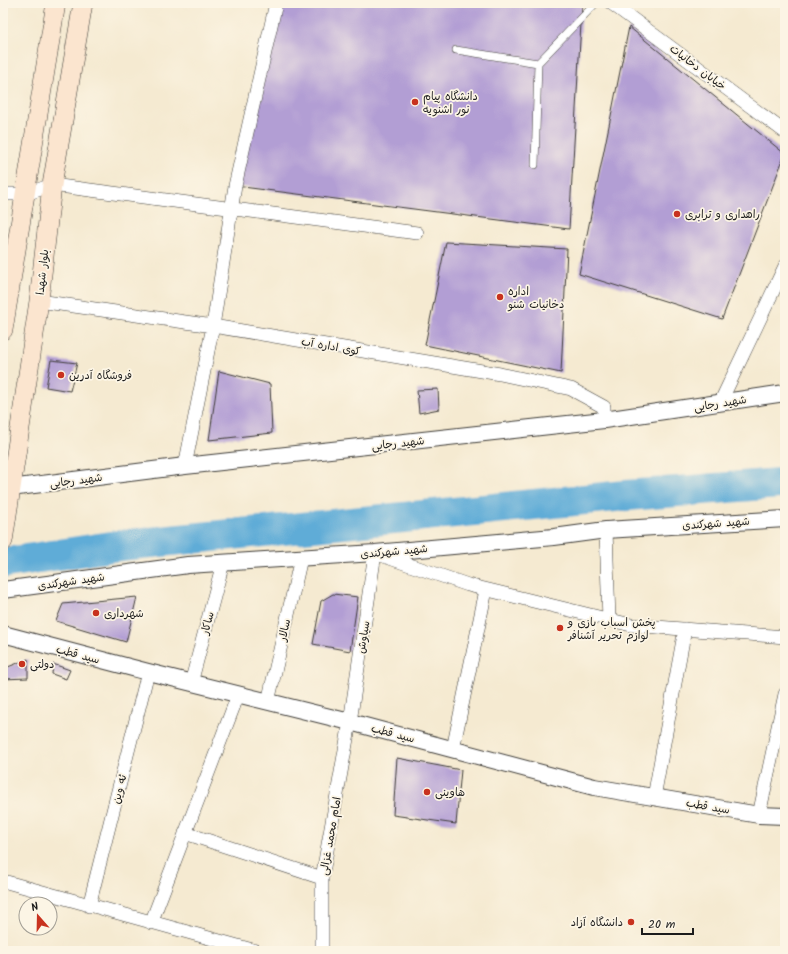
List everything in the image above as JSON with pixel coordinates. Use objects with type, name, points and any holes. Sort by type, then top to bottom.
[{"type":"main road","points":[[3,330],[56,3]]},
{"type":"main road","name":"بلوار شهدا","points":[[3,541],[39,301],[52,185],[83,3]]},
{"type":"street","points":[[185,466],[213,326],[235,186],[276,3]]},
{"type":"street","name":"خیابان دخانیات","points":[[611,3],[785,132]]},
{"type":"street","points":[[3,194],[26,194],[52,185],[232,210],[417,232]]},
{"type":"street","points":[[720,403],[785,266]]},
{"type":"street","name":"کوی اداره آب","points":[[39,301],[213,326],[500,374],[571,389],[604,407],[604,420]]},
{"type":"street","name":"شهید رجایی","points":[[10,488],[185,466],[604,420],[785,393]]},
{"type":"street","name":"شهید شهرکندی","points":[[3,590],[188,565],[375,553],[554,537],[606,530],[785,519]]},
{"type":"street","points":[[606,530],[609,620]]},
{"type":"street","points":[[375,553],[468,585],[631,625],[785,636]]},
{"type":"street","name":"سیاوش","points":[[350,722],[375,553]]},
{"type":"street","name":"سالار","points":[[268,702],[301,558]]},
{"type":"street","name":"ساکار","points":[[191,683],[223,563]]},
{"type":"street","points":[[453,749],[486,590]]},
{"type":"street","points":[[654,797],[685,629]]},
{"type":"street","name":"سید قطب","points":[[3,634],[238,695],[350,722],[594,787],[758,815],[785,816]]},
{"type":"street","name":"ئه وین","points":[[89,906],[148,672]]},
{"type":"street","points":[[758,815],[785,694]]},
{"type":"street","points":[[151,923],[238,695]]},
{"type":"street","name":"امام محمد غزالی","points":[[322,951],[322,878],[350,722]]},
{"type":"street","points":[[186,833],[322,878]]},
{"type":"street","points":[[3,881],[256,951]]},
{"type":"lane","points":[[535,165],[538,63],[596,3]]},
{"type":"lane","points":[[456,50],[538,63]]},
{"type":"building","name":"دانشگاه پیام نور اشنویه","points":[[285,3],[578,3],[582,6],[569,229],[235,186],[273,19]]},
{"type":"building","name":"راهداری و ترابری","points":[[629,27],[785,154],[722,319],[579,274]]},
{"type":"building","name":"اداره دخانیات شنو","points":[[446,242],[567,249],[561,373],[425,345]]},
{"type":"building","name":"فروشگاه آدرین","points":[[51,360],[77,363],[70,391],[46,387]]},
{"type":"building","points":[[219,371],[270,384],[272,433],[209,440]]},
{"type":"building","points":[[438,389],[439,409],[419,413],[417,390]]},
{"type":"building","points":[[333,594],[358,597],[350,651],[313,644],[321,601]]},
{"type":"building","name":"شهرداری","points":[[137,597],[126,642],[56,621],[63,604]]},
{"type":"building","name":"دولتی","points":[[28,659],[28,678],[3,679],[3,669]]},
{"type":"building","name":"دولتی","points":[[53,664],[70,670],[66,679],[52,674]]},
{"type":"building","name":"هاوینی","points":[[397,758],[461,770],[456,824],[393,815]]},
{"type":"waterway","points":[[3,563],[115,546],[620,496],[785,483]]},
{"type":"place","name":"دانشگاه پیام نور اشنویه","points":[[415,102]]},
{"type":"place","name":"راهداری و ترابری","points":[[677,214]]},
{"type":"place","name":"اداره دخانیات شنو","points":[[500,297]]},
{"type":"place","name":"فروشگاه آدرین","points":[[61,375]]},
{"type":"place","name":"شهرداری","points":[[96,613]]},
{"type":"place","name":"پخش اسباب بازی و لوازم تحریر آشنافر","points":[[560,628]]},
{"type":"place","name":"دولتی","points":[[22,664]]},
{"type":"place","name":"هاوینی","points":[[427,792]]},
{"type":"place","name":"دانشگاه آزاد","points":[[631,922]]}]
